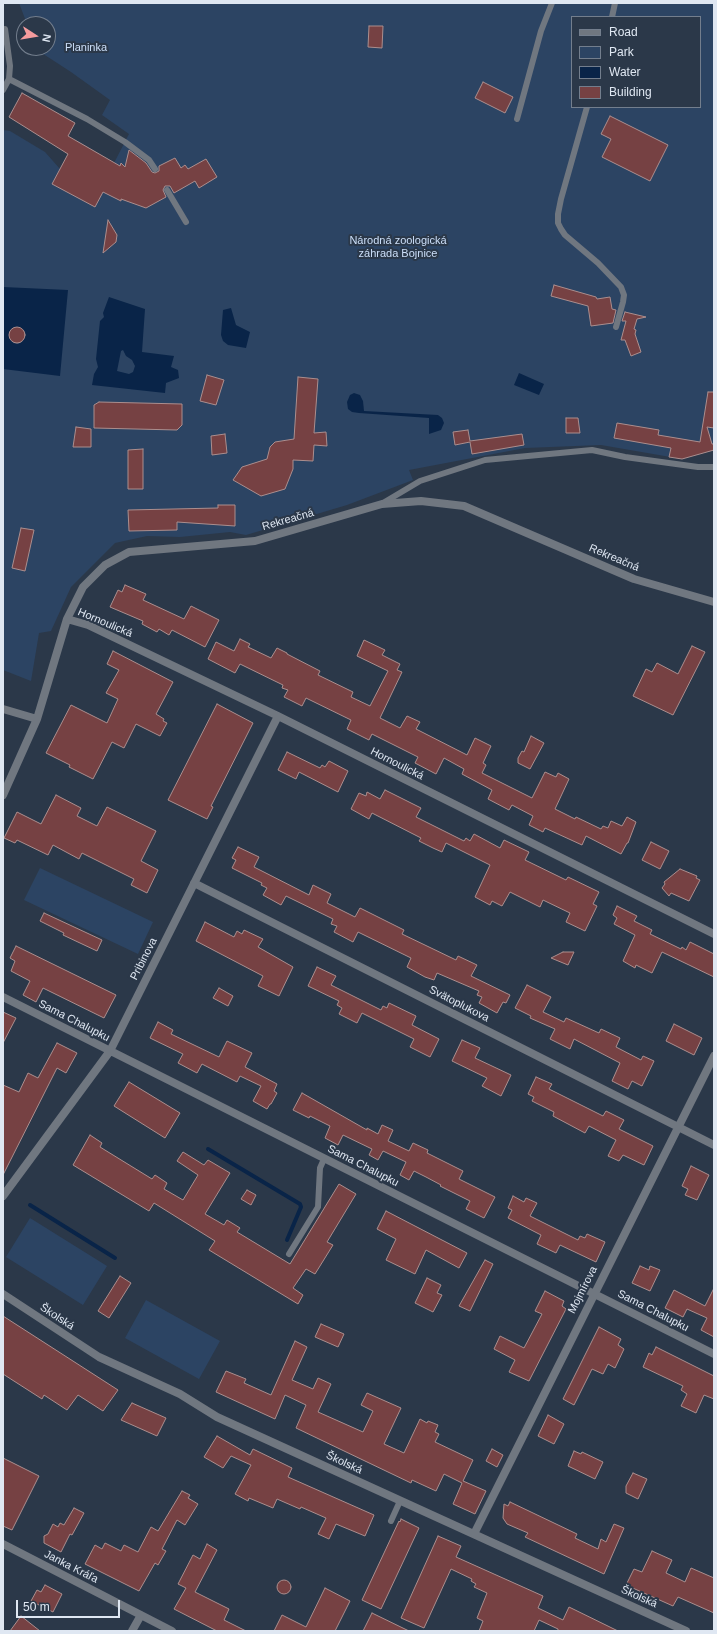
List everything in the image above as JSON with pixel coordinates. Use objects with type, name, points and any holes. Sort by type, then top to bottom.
[{"type":"street","name":"Rekreačná","points":[[3,795],[37,719],[68,619],[83,587],[105,565],[129,552],[255,541],[382,504],[421,501],[464,506],[634,579],[714,602]]},
{"type":"street","name":"Hornoulická","points":[[68,619],[88,625],[278,716],[714,934]]},
{"type":"street","points":[[3,709],[37,719]]},
{"type":"street","name":"Pribinova","points":[[3,1196],[110,1051],[278,716]]},
{"type":"street","name":"Svätoplukova","points":[[194,883],[714,1144]]},
{"type":"street","name":"Sama Chalupku","points":[[3,997],[714,1354]]},
{"type":"street","name":"Mojmírova","points":[[474,1534],[714,1056]]},
{"type":"street","name":"Školská","points":[[3,1294],[99,1357],[180,1394],[217,1417],[686,1631]]},
{"type":"street","name":"Janka Kráľa","points":[[3,1544],[172,1631]]},
{"type":"street","points":[[132,1631],[141,1615]]},
{"type":"lane","points":[[517,118],[541,31],[552,3]]},
{"type":"lane","points":[[612,16],[615,3]]},
{"type":"lane","points":[[3,90],[9,79],[10,66],[6,29]]},
{"type":"lane","points":[[9,79],[87,119],[125,142],[149,160],[155,169]]},
{"type":"lane","points":[[587,108],[561,199],[558,223],[565,235],[598,263],[621,287],[624,295],[616,327]]},
{"type":"lane","points":[[166,190],[186,222]]},
{"type":"lane","points":[[382,504],[420,481],[485,460],[592,450],[625,457],[698,467],[714,467]]},
{"type":"lane","points":[[290,1254],[318,1207],[320,1168],[324,1159]]},
{"type":"lane","points":[[391,1521],[400,1501]]},
{"type":"green space","name":"Národná zoologická záhrada Bojnice","points":[[19,3],[714,3],[714,450],[682,459],[601,445],[525,448],[409,470],[413,480],[347,505],[246,535],[230,532],[180,537],[147,536],[115,543],[71,587],[51,631],[39,633],[31,681],[3,670],[3,130],[10,131],[45,152],[60,169],[70,174],[70,155],[78,141],[114,163],[129,134],[102,115],[110,100],[46,56],[56,56],[56,16],[24,16]]},
{"type":"green space","points":[[40,868],[153,922],[138,954],[24,900]]},
{"type":"green space","points":[[30,1218],[107,1266],[83,1305],[6,1257]]},
{"type":"green space","points":[[146,1300],[220,1341],[199,1379],[125,1338]]},
{"type":"water","points":[[3,287],[68,290],[60,376],[3,369]],"holes":[[[17,327],[24,330],[26,335],[22,342],[18,344],[13,343],[9,336],[12,328]]]},
{"type":"water","points":[[109,297],[145,309],[142,352],[174,356],[171,367],[178,370],[179,378],[166,383],[165,393],[92,385],[94,374],[98,367],[96,359],[100,321],[104,317],[103,313]],"holes":[[[123,350],[126,356],[132,360],[135,366],[133,372],[129,374],[117,371],[121,351]]]},
{"type":"water","points":[[231,308],[236,325],[250,332],[246,348],[228,345],[223,341],[221,335],[223,310]]},
{"type":"water","points":[[519,373],[544,384],[539,395],[514,385]]},
{"type":"water","points":[[354,393],[360,395],[363,401],[364,411],[438,415],[442,418],[444,423],[441,430],[429,434],[429,418],[352,412],[348,409],[347,402],[350,395]]},
{"type":"building","points":[[369,26],[383,26],[382,48],[368,47]]},
{"type":"building","points":[[483,82],[513,97],[505,113],[475,98]]},
{"type":"building","points":[[22,93],[75,123],[68,136],[120,166],[121,163],[125,167],[129,150],[146,163],[152,172],[155,173],[159,171],[159,166],[175,158],[181,168],[185,165],[188,169],[206,159],[217,177],[199,188],[195,181],[174,193],[170,186],[165,186],[163,190],[166,197],[146,208],[121,199],[121,201],[103,192],[95,207],[52,184],[68,154],[9,117]]},
{"type":"building","points":[[610,116],[668,145],[650,181],[602,157],[611,139],[601,134]]},
{"type":"building","points":[[108,220],[117,235],[116,242],[103,253]]},
{"type":"building","points":[[554,285],[596,297],[597,299],[610,297],[612,309],[616,310],[613,323],[591,326],[588,306],[551,296]]},
{"type":"building","points":[[625,312],[646,317],[637,319],[634,329],[636,330],[635,334],[641,352],[631,356],[625,340],[621,340],[626,321],[622,321]]},
{"type":"building","points":[[14,327],[20,327],[25,332],[23,341],[20,343],[14,343],[9,338],[9,332]]},
{"type":"building","points":[[207,375],[224,380],[216,405],[200,401]]},
{"type":"building","points":[[298,377],[318,379],[314,433],[326,432],[327,446],[314,445],[313,461],[293,460],[293,469],[285,489],[261,496],[233,480],[242,467],[267,459],[270,447],[275,442],[294,439]]},
{"type":"building","points":[[708,392],[714,392],[714,428],[707,427],[712,444],[714,444],[714,450],[682,459],[669,457],[671,448],[614,438],[617,423],[659,430],[658,435],[700,442]]},
{"type":"building","points":[[99,402],[182,404],[182,425],[177,430],[94,428],[94,405]]},
{"type":"building","points":[[566,418],[578,418],[580,433],[566,433]]},
{"type":"building","points":[[76,427],[91,429],[91,447],[73,447]]},
{"type":"building","points":[[468,430],[470,441],[522,434],[524,445],[472,454],[470,442],[455,445],[453,432]]},
{"type":"building","points":[[225,434],[227,453],[212,455],[211,436]]},
{"type":"building","points":[[143,449],[143,489],[128,489],[128,450]]},
{"type":"building","points":[[218,505],[235,505],[235,526],[177,522],[177,530],[129,531],[128,510],[218,508]]},
{"type":"building","points":[[21,528],[34,530],[25,571],[12,568]]},
{"type":"building","points":[[125,585],[146,594],[143,600],[184,619],[191,606],[219,620],[205,647],[172,630],[169,635],[159,629],[157,632],[142,624],[143,621],[110,607],[118,590],[122,592]]},
{"type":"building","points":[[240,639],[250,644],[248,647],[271,658],[277,648],[287,653],[320,671],[318,675],[353,692],[351,697],[370,706],[388,671],[357,656],[364,640],[385,650],[382,655],[400,664],[397,670],[402,672],[380,718],[400,728],[407,716],[420,722],[416,729],[467,755],[475,738],[491,746],[483,763],[486,765],[482,773],[532,798],[545,772],[556,777],[558,773],[569,779],[555,809],[601,829],[603,826],[608,828],[611,821],[622,826],[627,817],[636,822],[628,843],[621,854],[586,836],[582,845],[545,828],[543,832],[529,825],[533,816],[512,805],[509,810],[488,799],[492,790],[462,774],[464,769],[444,758],[436,774],[415,763],[418,757],[372,734],[369,740],[347,729],[351,720],[306,698],[302,706],[284,697],[288,690],[282,688],[283,685],[240,664],[235,673],[208,659],[216,642],[234,651]]},
{"type":"building","points":[[692,646],[705,652],[673,715],[633,696],[646,669],[652,672],[657,663],[678,674]]},
{"type":"building","points":[[113,651],[173,682],[156,714],[167,723],[160,736],[136,724],[124,748],[112,742],[93,779],[46,753],[71,705],[107,723],[118,699],[106,693],[119,670],[107,664]]},
{"type":"building","points":[[217,704],[253,723],[211,806],[213,807],[207,819],[168,800]]},
{"type":"building","points":[[531,736],[544,743],[530,769],[518,763],[518,758],[522,751],[524,752]]},
{"type":"building","points":[[287,752],[320,768],[322,765],[325,767],[329,761],[348,771],[338,792],[299,772],[296,779],[278,770]]},
{"type":"building","points":[[385,790],[421,808],[416,817],[464,841],[466,838],[470,841],[474,834],[500,848],[504,840],[529,852],[525,860],[566,880],[568,877],[599,892],[593,904],[597,906],[585,931],[566,922],[570,913],[543,900],[540,907],[510,892],[502,906],[492,901],[490,905],[475,897],[490,865],[446,843],[442,852],[419,841],[421,838],[372,813],[369,819],[351,809],[359,793],[366,796],[367,792],[380,799]]},
{"type":"building","points":[[56,795],[81,808],[77,816],[97,826],[107,807],[156,831],[141,861],[158,870],[147,893],[131,885],[134,879],[82,853],[79,859],[53,845],[48,855],[17,840],[15,843],[4,838],[17,812],[41,824]]},
{"type":"building","points":[[651,842],[669,851],[660,869],[642,860]]},
{"type":"building","points":[[238,847],[259,857],[254,867],[309,895],[313,885],[331,894],[327,903],[355,917],[360,908],[404,930],[402,934],[456,960],[458,956],[477,965],[471,976],[510,995],[506,1003],[503,1002],[497,1013],[479,1003],[482,997],[477,995],[479,991],[437,973],[434,980],[425,977],[407,967],[411,958],[358,932],[353,942],[334,932],[337,926],[331,924],[333,919],[286,896],[281,905],[263,895],[267,888],[261,885],[262,883],[232,868],[236,860],[232,858]]},
{"type":"building","points":[[680,869],[697,876],[696,878],[700,880],[689,901],[671,893],[669,896],[662,888],[665,884],[664,882]]},
{"type":"building","points":[[617,906],[637,916],[634,921],[652,930],[650,934],[681,949],[682,947],[686,950],[690,942],[714,954],[714,977],[662,952],[652,973],[636,965],[635,968],[623,961],[635,935],[614,924],[617,918],[613,915]]},
{"type":"building","points":[[44,913],[102,940],[97,951],[63,935],[64,933],[40,921]]},
{"type":"building","points":[[205,922],[234,937],[237,931],[242,934],[244,930],[263,939],[258,947],[293,967],[279,996],[258,986],[263,976],[196,941]]},
{"type":"building","points":[[16,946],[116,995],[104,1018],[43,988],[36,1002],[23,995],[30,981],[11,971],[15,961],[10,958]]},
{"type":"building","points":[[563,952],[574,952],[568,965],[551,958]]},
{"type":"building","points":[[317,967],[336,976],[331,985],[381,1010],[383,1006],[387,1008],[389,1003],[416,1016],[412,1025],[439,1039],[430,1057],[410,1047],[414,1039],[362,1013],[357,1023],[339,1014],[342,1008],[337,1005],[339,1001],[308,986]]},
{"type":"building","points":[[527,985],[551,997],[543,1012],[564,1022],[566,1018],[599,1033],[601,1029],[620,1038],[616,1047],[641,1060],[643,1056],[654,1061],[642,1086],[632,1081],[628,1089],[612,1081],[620,1063],[574,1039],[570,1049],[550,1039],[555,1029],[530,1018],[531,1016],[515,1008]]},
{"type":"building","points":[[219,988],[233,996],[228,1006],[213,998]]},
{"type":"building","points":[[3,1012],[16,1018],[3,1043]]},
{"type":"building","points":[[158,1022],[173,1030],[171,1034],[219,1057],[227,1041],[252,1053],[245,1067],[277,1084],[274,1091],[277,1093],[271,1104],[267,1109],[253,1101],[261,1086],[240,1076],[237,1082],[202,1064],[197,1073],[178,1063],[183,1054],[150,1038]]},
{"type":"building","points":[[674,1024],[702,1038],[694,1055],[666,1041]]},
{"type":"building","points":[[462,1040],[480,1048],[475,1058],[511,1075],[501,1096],[482,1086],[487,1078],[452,1061]]},
{"type":"building","points":[[57,1043],[77,1053],[66,1073],[57,1068],[3,1175],[3,1085],[19,1092],[28,1073],[38,1078]]},
{"type":"building","points":[[536,1077],[552,1084],[549,1089],[603,1116],[606,1111],[624,1120],[619,1129],[653,1146],[644,1165],[623,1155],[619,1161],[608,1156],[616,1140],[589,1126],[585,1133],[553,1116],[554,1112],[532,1101],[534,1097],[528,1094]]},
{"type":"building","points":[[129,1082],[180,1113],[165,1138],[114,1106]]},
{"type":"building","points":[[302,1093],[367,1130],[367,1128],[378,1134],[382,1125],[393,1130],[388,1141],[409,1151],[413,1143],[428,1150],[427,1153],[463,1171],[459,1179],[495,1197],[484,1218],[466,1209],[470,1201],[426,1177],[414,1171],[409,1180],[400,1175],[406,1162],[383,1151],[378,1160],[369,1155],[372,1149],[343,1135],[338,1145],[325,1138],[330,1126],[310,1116],[309,1118],[293,1110]]},
{"type":"building","points":[[90,1135],[102,1143],[100,1147],[152,1179],[155,1175],[167,1183],[164,1189],[183,1200],[198,1175],[177,1161],[183,1152],[204,1165],[208,1160],[230,1173],[205,1214],[224,1225],[227,1220],[240,1228],[237,1232],[290,1264],[339,1184],[356,1194],[327,1242],[333,1245],[315,1274],[306,1269],[293,1288],[303,1295],[298,1304],[209,1250],[215,1241],[154,1203],[149,1211],[73,1165]]},
{"type":"building","points":[[691,1166],[709,1175],[697,1200],[685,1195],[688,1189],[682,1186]]},
{"type":"building","points":[[247,1190],[256,1195],[251,1205],[241,1199]]},
{"type":"building","points":[[513,1196],[524,1202],[526,1198],[537,1203],[530,1216],[578,1240],[580,1236],[585,1238],[587,1234],[605,1242],[596,1262],[560,1245],[556,1253],[537,1244],[541,1235],[508,1218],[512,1210],[508,1208]]},
{"type":"building","points":[[386,1211],[467,1253],[459,1268],[426,1250],[415,1274],[386,1260],[396,1239],[377,1229]]},
{"type":"building","points":[[485,1260],[493,1264],[470,1311],[459,1306]]},
{"type":"building","points":[[640,1266],[649,1270],[650,1266],[660,1270],[650,1291],[632,1283]]},
{"type":"building","points":[[120,1276],[131,1283],[109,1318],[98,1311]]},
{"type":"building","points":[[427,1278],[441,1285],[437,1293],[442,1295],[433,1312],[415,1303]]},
{"type":"building","points":[[714,1288],[714,1337],[701,1330],[707,1318],[687,1309],[683,1317],[665,1308],[674,1290],[705,1306]]},
{"type":"building","points":[[545,1291],[564,1301],[562,1306],[566,1309],[529,1381],[509,1372],[515,1360],[494,1349],[500,1336],[524,1348],[542,1314],[535,1311]]},
{"type":"building","points":[[3,1316],[118,1390],[103,1411],[78,1395],[67,1410],[44,1395],[42,1399],[3,1374]]},
{"type":"building","points":[[321,1324],[344,1334],[338,1347],[315,1337]]},
{"type":"building","points":[[599,1327],[621,1339],[618,1345],[624,1349],[615,1368],[608,1364],[603,1374],[592,1369],[574,1405],[563,1399]]},
{"type":"building","points":[[295,1341],[307,1347],[292,1380],[313,1389],[318,1378],[331,1384],[318,1412],[363,1432],[373,1411],[361,1405],[367,1393],[401,1408],[384,1444],[404,1453],[420,1419],[427,1423],[428,1421],[438,1425],[435,1432],[439,1434],[435,1442],[473,1460],[463,1481],[486,1491],[475,1514],[453,1504],[462,1483],[444,1474],[436,1491],[412,1480],[411,1483],[296,1428],[306,1405],[285,1395],[275,1419],[216,1392],[226,1371],[246,1379],[244,1383],[271,1395]]},
{"type":"building","points":[[656,1347],[714,1376],[714,1399],[704,1395],[696,1413],[681,1406],[687,1394],[681,1390],[683,1386],[643,1367],[649,1353],[652,1355]]},
{"type":"building","points":[[132,1403],[166,1418],[157,1436],[121,1420]]},
{"type":"building","points":[[548,1415],[564,1424],[554,1444],[538,1436]]},
{"type":"building","points":[[217,1436],[250,1455],[253,1449],[292,1468],[288,1477],[374,1515],[365,1536],[336,1524],[329,1539],[318,1534],[326,1518],[301,1507],[300,1509],[277,1499],[273,1508],[249,1498],[248,1501],[235,1494],[251,1465],[231,1456],[223,1468],[204,1457]]},
{"type":"building","points":[[492,1449],[503,1455],[497,1467],[486,1461]]},
{"type":"building","points":[[574,1451],[581,1454],[582,1452],[603,1462],[595,1479],[568,1466]]},
{"type":"building","points":[[3,1458],[39,1476],[12,1530],[3,1526]]},
{"type":"building","points":[[633,1473],[647,1479],[638,1499],[626,1493],[626,1486]]},
{"type":"building","points":[[182,1491],[190,1495],[188,1498],[198,1504],[185,1525],[177,1520],[162,1549],[166,1551],[158,1565],[155,1563],[139,1591],[85,1564],[95,1545],[102,1549],[105,1543],[121,1551],[124,1545],[138,1552],[151,1527],[158,1531]]},
{"type":"building","points":[[510,1502],[577,1534],[575,1538],[598,1549],[601,1539],[606,1542],[614,1524],[624,1528],[604,1574],[525,1537],[528,1533],[507,1524],[503,1518],[504,1504],[508,1506]]},
{"type":"building","points":[[74,1508],[84,1513],[72,1535],[70,1534],[61,1552],[44,1543],[44,1536],[48,1534],[53,1524],[58,1527],[60,1523],[64,1525]]},
{"type":"building","points":[[401,1519],[419,1528],[381,1609],[362,1600]]},
{"type":"building","points":[[438,1536],[461,1546],[456,1557],[543,1596],[538,1608],[563,1620],[569,1607],[618,1631],[558,1631],[558,1629],[539,1620],[534,1631],[479,1631],[483,1621],[477,1618],[487,1593],[474,1587],[476,1584],[471,1581],[472,1579],[451,1569],[424,1628],[401,1618]]},
{"type":"building","points":[[207,1544],[217,1550],[195,1592],[229,1609],[224,1620],[246,1631],[217,1631],[174,1609],[186,1588],[178,1584],[193,1555],[200,1559]]},
{"type":"building","points":[[652,1551],[672,1560],[666,1573],[685,1582],[691,1568],[714,1578],[714,1613],[678,1597],[673,1606],[626,1585],[634,1569],[642,1572]]},
{"type":"building","points":[[284,1580],[289,1582],[291,1587],[289,1592],[284,1594],[279,1592],[277,1587],[279,1582]]},
{"type":"building","points":[[45,1585],[62,1594],[53,1612],[31,1601],[37,1590],[41,1592]]},
{"type":"building","points":[[325,1588],[350,1601],[335,1631],[274,1631],[282,1615],[306,1627]]},
{"type":"building","points":[[372,1613],[409,1631],[363,1631]]},
{"type":"building","points":[[21,1616],[40,1631],[10,1631]]},
{"type":"waterway","points":[[208,1149],[300,1204],[301,1207],[287,1240]]},
{"type":"waterway","points":[[30,1205],[115,1258]]},
{"type":"park label","name":"Planinka","points":[[86,48]]}]
